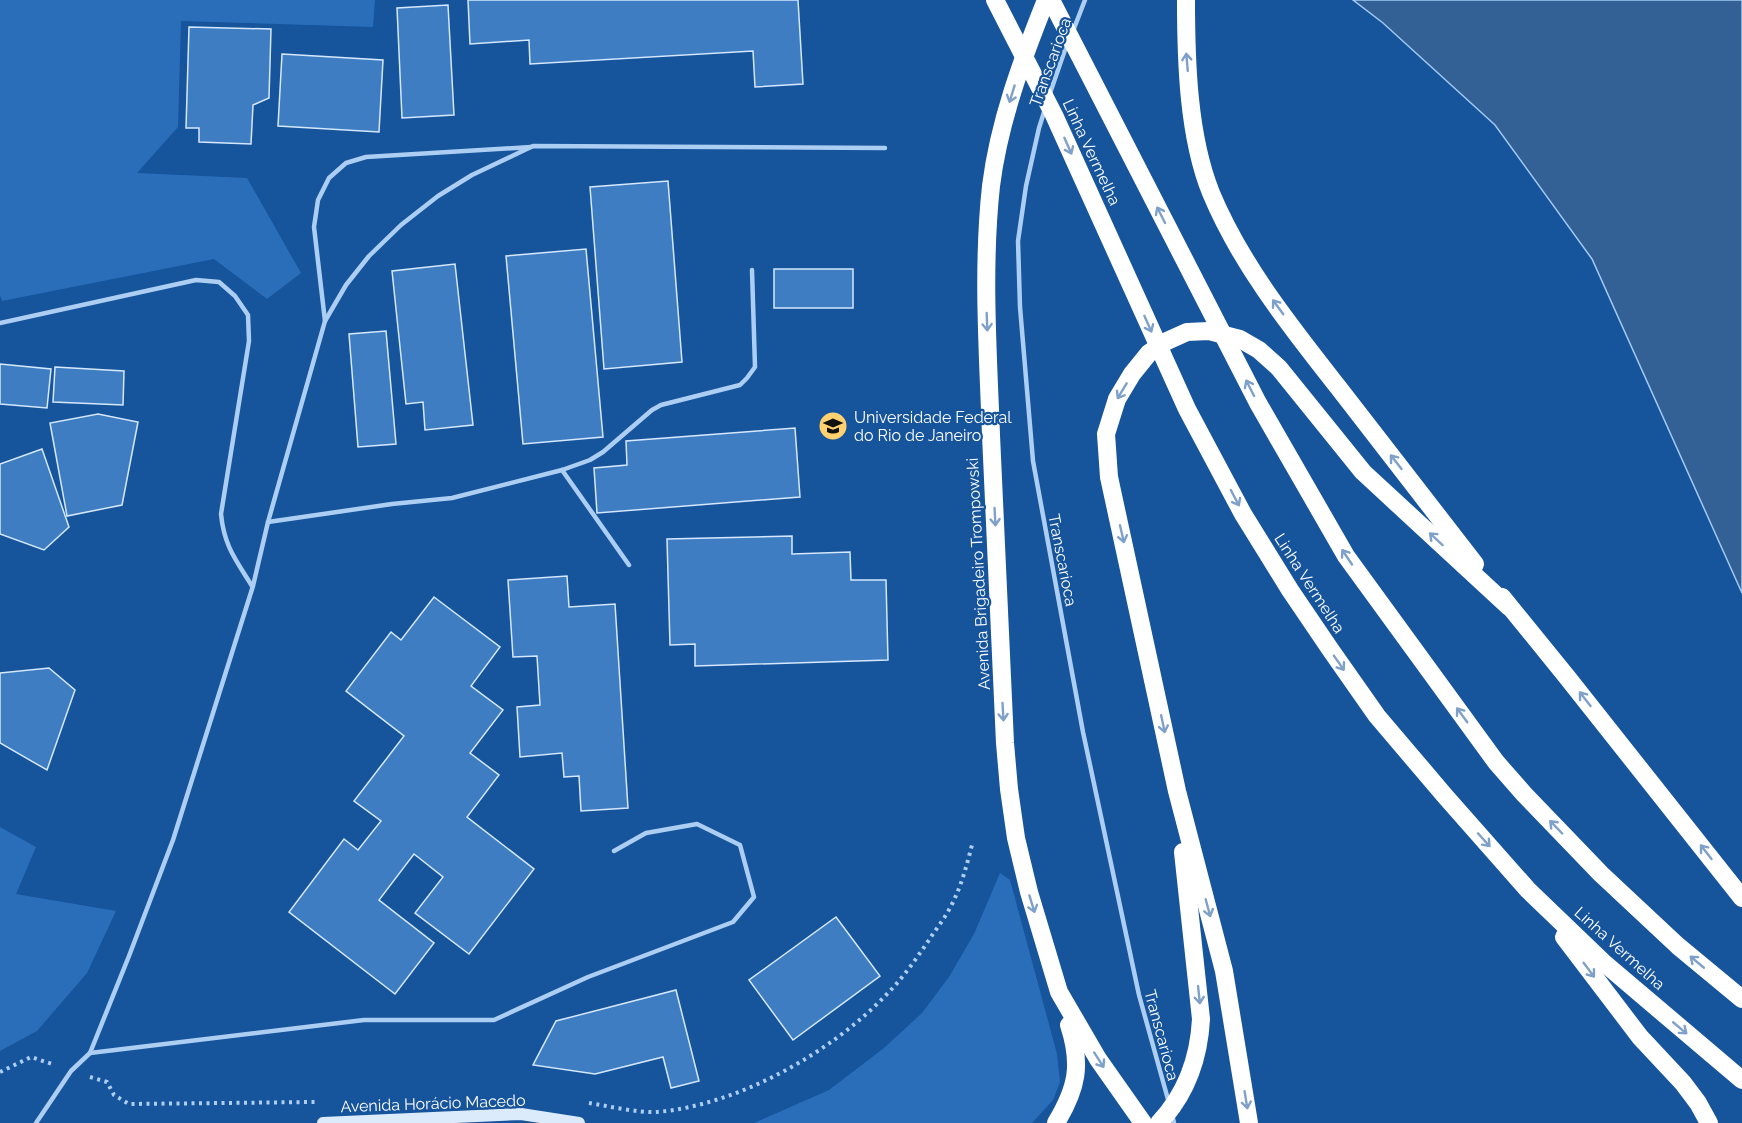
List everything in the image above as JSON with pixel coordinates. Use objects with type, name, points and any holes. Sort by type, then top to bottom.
[{"type":"highway","name":"Linha Vermelha","points":[[995,0],[1054,115],[1187,409],[1243,514],[1303,610],[1370,707],[1528,890],[1603,962],[1742,1080]]},
{"type":"highway","name":"Avenida Brigadeiro Trompowski","points":[[1046,0],[1025,53],[1006,116],[992,185],[985,264],[1004,732],[1016,838],[1029,892],[1059,992],[1098,1059],[1143,1123]]},
{"type":"highway","name":"Linha Vermelha","points":[[1051,0],[1258,403],[1346,556],[1496,762],[1524,794],[1601,874],[1678,946],[1742,999]]},
{"type":"highway","points":[[1186,0],[1186,47],[1198,152],[1211,192],[1226,225],[1252,271],[1310,351],[1509,607],[1742,898]]},
{"type":"highway","points":[[1250,1123],[1224,971],[1177,791],[1109,477],[1106,434],[1117,399],[1132,374],[1149,353],[1167,341],[1187,332],[1209,331],[1240,339],[1279,368],[1363,472],[1509,607]]},
{"type":"highway","points":[[1168,1119],[1188,1082],[1200,1041],[1202,1019],[1177,791]]},
{"type":"highway","points":[[1528,890],[1640,1037],[1683,1083],[1709,1123]]},
{"type":"highway","points":[[1056,1123],[1068,1103],[1074,1086],[1076,1068],[1076,1046],[1059,992]]},
{"type":"street","name":"Avenida Horácio Macedo","points":[[323,1123],[521,1114],[579,1123]]},
{"type":"lane","name":"Transcarioca","points":[[1085,0],[1061,60],[1039,128],[1026,186],[1018,241],[1024,362],[1033,461],[1083,732],[1168,1119]]},
{"type":"lane","points":[[36,1123],[70,1071],[90,1053],[173,840],[253,586],[268,522],[325,321],[346,285],[369,256],[401,225],[438,196],[472,175],[533,146]]},
{"type":"lane","points":[[325,321],[314,227],[318,200],[329,178],[346,163],[366,157],[533,146],[885,148]]},
{"type":"lane","points":[[268,522],[392,504],[452,498],[562,470],[590,460],[603,452],[661,405],[740,385],[755,367],[752,270]]},
{"type":"lane","points":[[0,323],[196,280],[219,282],[235,296],[248,315],[249,341],[221,514],[227,546],[253,586]]},
{"type":"lane","points":[[562,470],[629,565]]},
{"type":"lane","points":[[90,1053],[364,1020],[494,1020],[588,977],[733,922],[754,897],[740,844],[697,824],[646,833],[614,851]]},
{"type":"path","points":[[606,1106],[654,1112],[692,1107],[782,1073],[835,1040],[887,995],[909,970],[951,908],[964,877],[973,841]]},
{"type":"path","points":[[0,1072],[31,1057],[70,1071]]},
{"type":"shaded area","points":[[0,0],[375,0],[373,27],[181,21],[178,127],[137,173],[247,178],[301,273],[267,299],[214,259],[2,301],[0,295]]},
{"type":"shaded area","points":[[1353,0],[1742,0],[1742,593],[1592,259],[1495,125],[1383,23]]},
{"type":"shaded area","points":[[0,827],[36,847],[16,894],[116,911],[87,973],[37,1031],[0,1051]]},
{"type":"shaded area","points":[[1000,873],[1010,880],[1057,1054],[1060,1082],[1053,1100],[1032,1123],[754,1123],[829,1090],[884,1048],[922,1013],[949,977],[974,934]]},
{"type":"building","points":[[468,0],[798,0],[803,84],[755,87],[753,51],[530,64],[529,40],[470,44]]},
{"type":"building","points":[[448,5],[454,115],[402,118],[397,8]]},
{"type":"building","points":[[189,27],[271,29],[269,98],[253,105],[251,144],[199,142],[199,128],[186,128]]},
{"type":"building","points":[[282,54],[383,60],[379,132],[278,126]]},
{"type":"building","points":[[668,181],[682,362],[604,369],[590,187]]},
{"type":"building","points":[[586,249],[603,437],[523,444],[506,256]]},
{"type":"building","points":[[455,264],[473,425],[425,430],[423,402],[406,404],[392,271]]},
{"type":"building","points":[[774,269],[853,269],[853,308],[774,308]]},
{"type":"building","points":[[386,331],[396,444],[358,447],[349,334]]},
{"type":"building","points":[[0,364],[51,369],[47,408],[0,404]]},
{"type":"building","points":[[55,367],[124,371],[123,405],[53,402]]},
{"type":"building","points":[[98,414],[138,422],[122,505],[67,516],[50,423]]},
{"type":"building","points":[[795,428],[800,497],[597,513],[594,468],[627,465],[626,441]]},
{"type":"building","points":[[42,449],[69,527],[44,550],[0,534],[0,464]]},
{"type":"building","points":[[792,536],[792,554],[850,552],[851,580],[886,580],[888,660],[695,666],[695,644],[670,645],[667,539]]},
{"type":"building","points":[[567,576],[569,607],[615,604],[628,808],[581,811],[579,776],[564,777],[562,753],[520,757],[517,707],[540,705],[537,656],[513,657],[508,580]]},
{"type":"building","points":[[434,597],[500,647],[471,686],[503,710],[470,753],[499,775],[467,817],[534,869],[469,954],[415,913],[443,877],[414,854],[379,900],[434,943],[395,994],[289,912],[344,839],[358,850],[381,821],[354,801],[404,736],[346,691],[391,632],[401,640]]},
{"type":"building","points":[[49,668],[75,690],[47,770],[0,743],[0,673]]},
{"type":"building","points":[[836,917],[880,976],[793,1040],[749,980]]},
{"type":"building","points":[[676,990],[699,1081],[671,1088],[663,1057],[595,1074],[533,1065],[556,1021]]},
{"type":"place","name":"Universidade Federal do Rio de Janeiro","points":[[833,426]]}]
